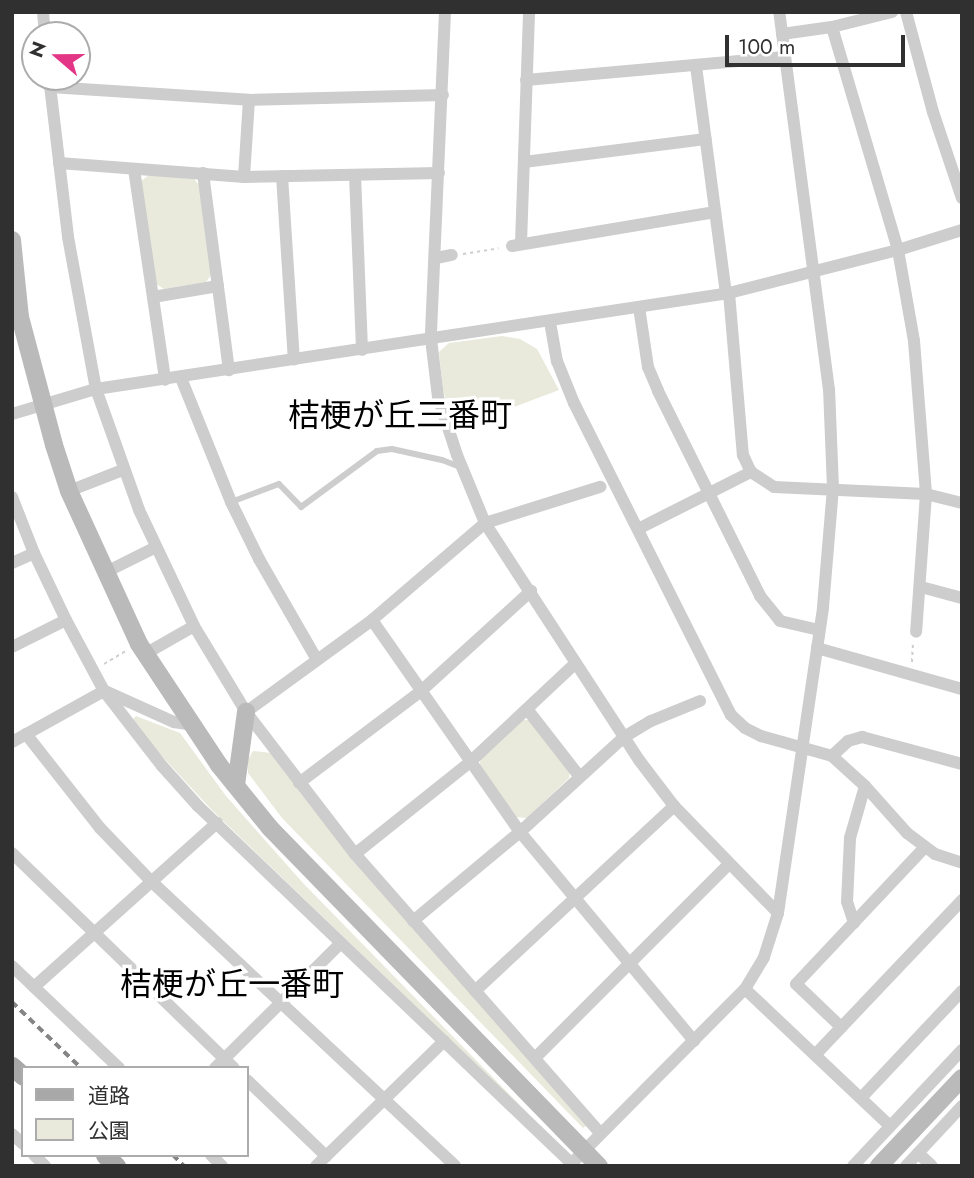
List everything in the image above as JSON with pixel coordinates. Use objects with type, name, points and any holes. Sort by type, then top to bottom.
[{"type":"street","points":[[445,12],[431,339],[438,397],[463,468],[485,523],[624,737],[674,806],[778,913]]},
{"type":"street","points":[[529,12],[524,162],[517,244],[715,212]]},
{"type":"street","points":[[575,1160],[745,989],[764,957],[778,913],[829,556],[833,488],[829,390],[779,12]]},
{"type":"street","points":[[782,34],[832,27],[892,12]]},
{"type":"street","points":[[905,12],[933,113],[962,198]]},
{"type":"street","points":[[832,27],[898,250],[919,384],[926,494],[916,632]]},
{"type":"street","points":[[526,80],[784,57]]},
{"type":"street","points":[[696,66],[727,294],[742,447],[751,472],[774,487],[926,494],[962,503]]},
{"type":"street","points":[[91,86],[249,100],[443,95]]},
{"type":"street","points":[[51,91],[68,237],[96,389],[123,470],[194,626],[246,712],[355,854],[600,1133]]},
{"type":"street","points":[[244,177],[249,100]]},
{"type":"street","points":[[524,162],[706,139]]},
{"type":"street","points":[[59,163],[244,177],[439,173]]},
{"type":"street","points":[[134,169],[165,380]]},
{"type":"street","points":[[203,173],[229,370]]},
{"type":"street","points":[[355,175],[362,350]]},
{"type":"street","points":[[282,176],[293,360]]},
{"type":"street","points":[[12,414],[96,389],[727,294],[898,250],[962,230]]},
{"type":"street","points":[[12,240],[20,317],[41,405],[69,491],[104,573],[142,649],[236,785],[575,1160]]},
{"type":"street","points":[[436,258],[452,256]]},
{"type":"street","points":[[153,297],[218,286]]},
{"type":"street","points":[[639,307],[648,367],[709,495],[772,613],[787,624],[819,630]]},
{"type":"street","points":[[550,322],[564,380],[730,715],[751,732],[832,756],[865,786],[907,833],[925,847],[962,863]]},
{"type":"street","points":[[181,378],[231,502],[259,559],[317,660]]},
{"type":"street","points":[[69,491],[123,470]]},
{"type":"street","points":[[638,529],[751,472]]},
{"type":"street","points":[[236,785],[246,712],[372,620],[485,523],[600,487]]},
{"type":"street","points":[[12,497],[34,553],[104,691],[162,766],[217,823],[444,1041],[575,1160],[599,1166]]},
{"type":"street","points":[[104,573],[156,547]]},
{"type":"street","points":[[12,564],[34,553]]},
{"type":"street","points":[[921,587],[962,598]]},
{"type":"street","points":[[299,783],[421,691],[531,591]]},
{"type":"street","points":[[12,647],[66,620]]},
{"type":"street","points":[[372,620],[520,832],[694,1041]]},
{"type":"street","points":[[142,649],[194,626]]},
{"type":"street","points":[[817,648],[962,689]]},
{"type":"street","points":[[355,854],[469,762],[576,663]]},
{"type":"street","points":[[104,691],[174,722],[192,724]]},
{"type":"street","points":[[12,742],[104,691]]},
{"type":"street","points":[[414,921],[520,832],[624,737],[651,721],[700,701]]},
{"type":"street","points":[[527,709],[580,777]]},
{"type":"street","points":[[26,734],[100,828],[152,882],[454,1166]]},
{"type":"street","points":[[832,756],[848,741],[862,737],[962,764]]},
{"type":"street","points":[[854,923],[847,902],[850,838],[865,786]]},
{"type":"street","points":[[475,991],[674,806]]},
{"type":"street","points":[[34,988],[217,823]]},
{"type":"street","points":[[841,1027],[796,984],[925,847]]},
{"type":"street","points":[[12,853],[225,1065],[281,1003],[341,943]]},
{"type":"street","points":[[535,1058],[729,864]]},
{"type":"street","points":[[815,1055],[962,900]]},
{"type":"street","points":[[12,966],[117,1066]]},
{"type":"street","points":[[745,989],[890,1126]]},
{"type":"street","points":[[861,1098],[962,991]]},
{"type":"street","points":[[316,1166],[444,1041]]},
{"type":"street","points":[[853,1166],[962,1050]]},
{"type":"street","points":[[879,1166],[962,1078]]},
{"type":"street","points":[[248,1081],[326,1156]]},
{"type":"street","points":[[906,1166],[962,1106]]},
{"type":"street","points":[[918,1153],[932,1166]]},
{"type":"lane","points":[[231,502],[279,484],[301,507],[377,451],[392,449],[442,460],[463,468]]},
{"type":"path","points":[[452,256],[517,244]]},
{"type":"path","points":[[911,674],[916,632]]},
{"type":"path","points":[[94,671],[142,649]]},
{"type":"green space","points":[[149,175],[194,179],[200,186],[211,275],[206,282],[164,289],[156,284],[141,181]]},
{"type":"green space","points":[[502,336],[520,339],[537,349],[559,390],[453,430],[443,389],[439,352],[449,343]]},
{"type":"green space","points":[[136,716],[180,733],[226,796],[303,883],[553,1139],[211,809],[157,751],[133,719]]},
{"type":"green space","points":[[523,720],[531,720],[570,771],[569,778],[527,818],[516,817],[479,766],[481,759]]},
{"type":"green space","points":[[253,751],[271,753],[586,1126],[583,1128],[282,818],[248,773],[248,760]]},
{"type":"railway","points":[[12,1002],[79,1066]]},
{"type":"railway","points":[[175,1157],[184,1166]]},
{"type":"district","name":"桔梗が丘三番町","points":[[400,415]]},
{"type":"district","name":"桔梗が丘一番町","points":[[232,984]]}]
